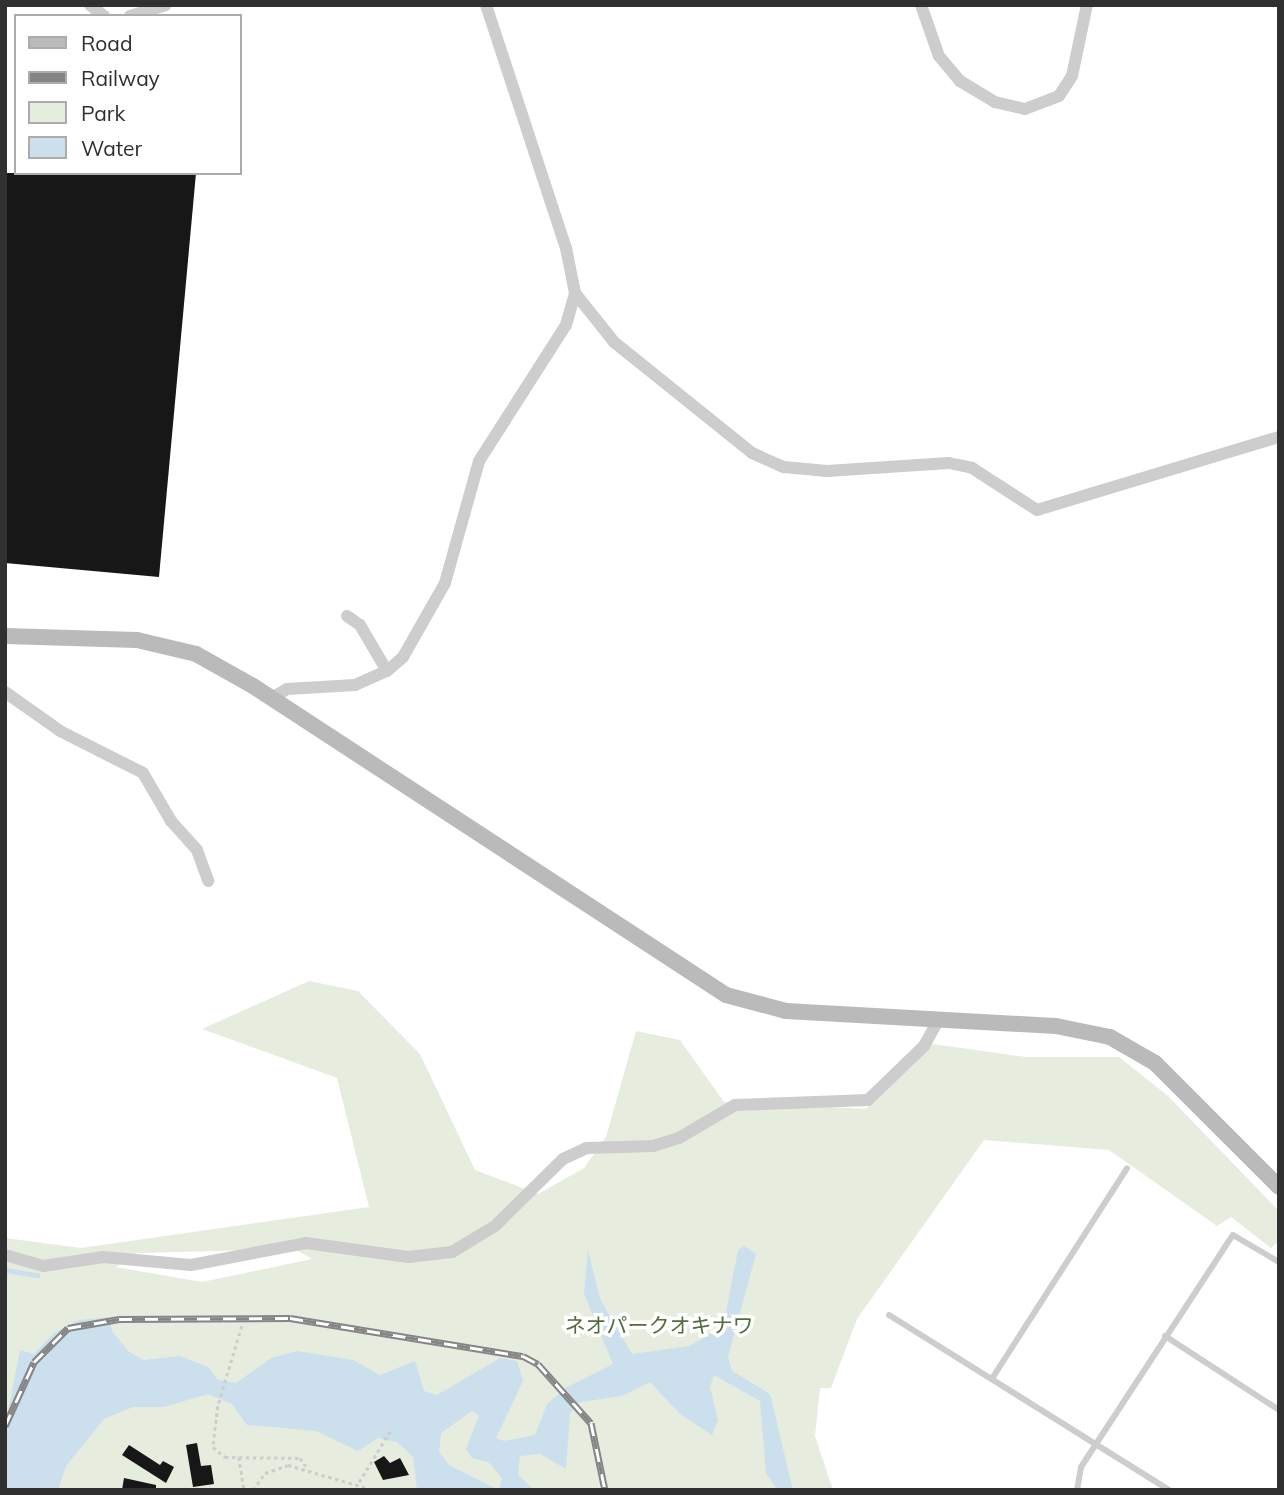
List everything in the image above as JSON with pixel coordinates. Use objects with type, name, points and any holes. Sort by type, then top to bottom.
[{"type":"street","points":[[136,14],[165,5]]},
{"type":"street","points":[[272,698],[287,689],[337,688],[387,671],[403,657],[445,583],[480,461],[566,325],[575,293],[566,248],[486,5]]},
{"type":"street","points":[[921,5],[939,55],[960,81],[995,102],[1025,109],[1059,96],[1072,76],[1087,5]]},
{"type":"street","points":[[575,293],[614,342],[752,453],[784,467],[854,471],[950,463],[972,468],[1037,510],[1279,437]]},
{"type":"street","points":[[347,615],[360,625],[387,671]]},
{"type":"street","points":[[5,636],[166,645],[225,669],[726,995],[786,1011],[1085,1030],[1130,1046],[1178,1084],[1279,1187]]},
{"type":"street","points":[[5,692],[60,730],[143,773],[171,821],[197,850],[208,881]]},
{"type":"street","points":[[5,1255],[43,1266],[103,1256],[191,1265],[306,1242],[408,1257],[452,1252],[495,1226],[563,1159],[587,1148],[666,1142],[735,1105],[868,1100],[924,1046],[939,1019]]},
{"type":"lane","points":[[993,1377],[1127,1168]]},
{"type":"lane","points":[[1077,1490],[1081,1467],[1098,1445],[1165,1336],[1233,1235],[1279,1262]]},
{"type":"lane","points":[[889,1315],[993,1377],[1169,1490]]},
{"type":"lane","points":[[1165,1336],[1279,1410]]},
{"type":"path","points":[[243,1326],[218,1406],[213,1447],[225,1457],[288,1455],[300,1458],[306,1466]]},
{"type":"path","points":[[359,1482],[392,1428]]},
{"type":"path","points":[[239,1457],[244,1490]]},
{"type":"path","points":[[253,1490],[265,1473],[306,1466],[359,1482],[374,1490]]},
{"type":"green space","name":"ネオパークオキナワ","points":[[309,981],[358,991],[420,1054],[475,1170],[538,1194],[584,1168],[606,1137],[636,1031],[680,1040],[724,1102],[866,1109],[933,1044],[1026,1057],[1119,1057],[1167,1095],[1279,1211],[1279,1241],[1271,1248],[1231,1217],[1217,1226],[1109,1150],[984,1140],[857,1319],[831,1388],[820,1388],[815,1436],[833,1490],[5,1490],[5,1238],[81,1248],[369,1207],[337,1078],[202,1029]],"holes":[[[295,1249],[312,1259],[202,1282],[116,1267],[137,1253]]]},
{"type":"water","points":[[744,1246],[756,1254],[728,1357],[732,1371],[770,1394],[793,1490],[777,1490],[766,1473],[760,1401],[714,1375],[710,1387],[718,1420],[712,1435],[680,1414],[650,1382],[622,1396],[581,1402],[570,1413],[566,1469],[540,1454],[520,1456],[518,1475],[534,1490],[417,1490],[413,1457],[397,1442],[378,1438],[358,1451],[316,1431],[247,1425],[232,1404],[208,1394],[164,1407],[133,1407],[104,1419],[66,1466],[58,1490],[5,1490],[5,1427],[20,1350],[34,1354],[54,1333],[79,1320],[109,1317],[112,1331],[129,1352],[144,1360],[180,1356],[208,1367],[218,1380],[236,1383],[271,1358],[297,1351],[353,1360],[380,1375],[415,1361],[424,1391],[437,1395],[500,1358],[517,1361],[523,1381],[496,1438],[504,1441],[535,1435],[547,1404],[567,1387],[613,1364],[584,1294],[588,1250],[600,1299],[632,1354],[689,1346],[714,1332],[725,1317],[738,1250]],"holes":[[[472,1411],[479,1415],[466,1449],[472,1458],[488,1462],[502,1478],[499,1490],[449,1465],[439,1452],[441,1433]]]},
{"type":"building","points":[[5,173],[196,175],[159,577],[5,563]]},
{"type":"building","points":[[197,1443],[201,1466],[211,1465],[214,1484],[193,1487],[186,1445]]},
{"type":"building","points":[[129,1445],[160,1465],[163,1461],[174,1467],[166,1483],[122,1455]]},
{"type":"building","points":[[384,1456],[390,1463],[400,1458],[409,1475],[383,1480],[374,1462]]},
{"type":"building","points":[[124,1478],[156,1485],[156,1490],[122,1490]]},
{"type":"waterway","points":[[5,1270],[38,1275]]},
{"type":"railway","points":[[5,1426],[34,1362],[68,1328],[119,1319],[290,1318],[523,1356],[538,1364],[591,1423],[605,1490]]}]
